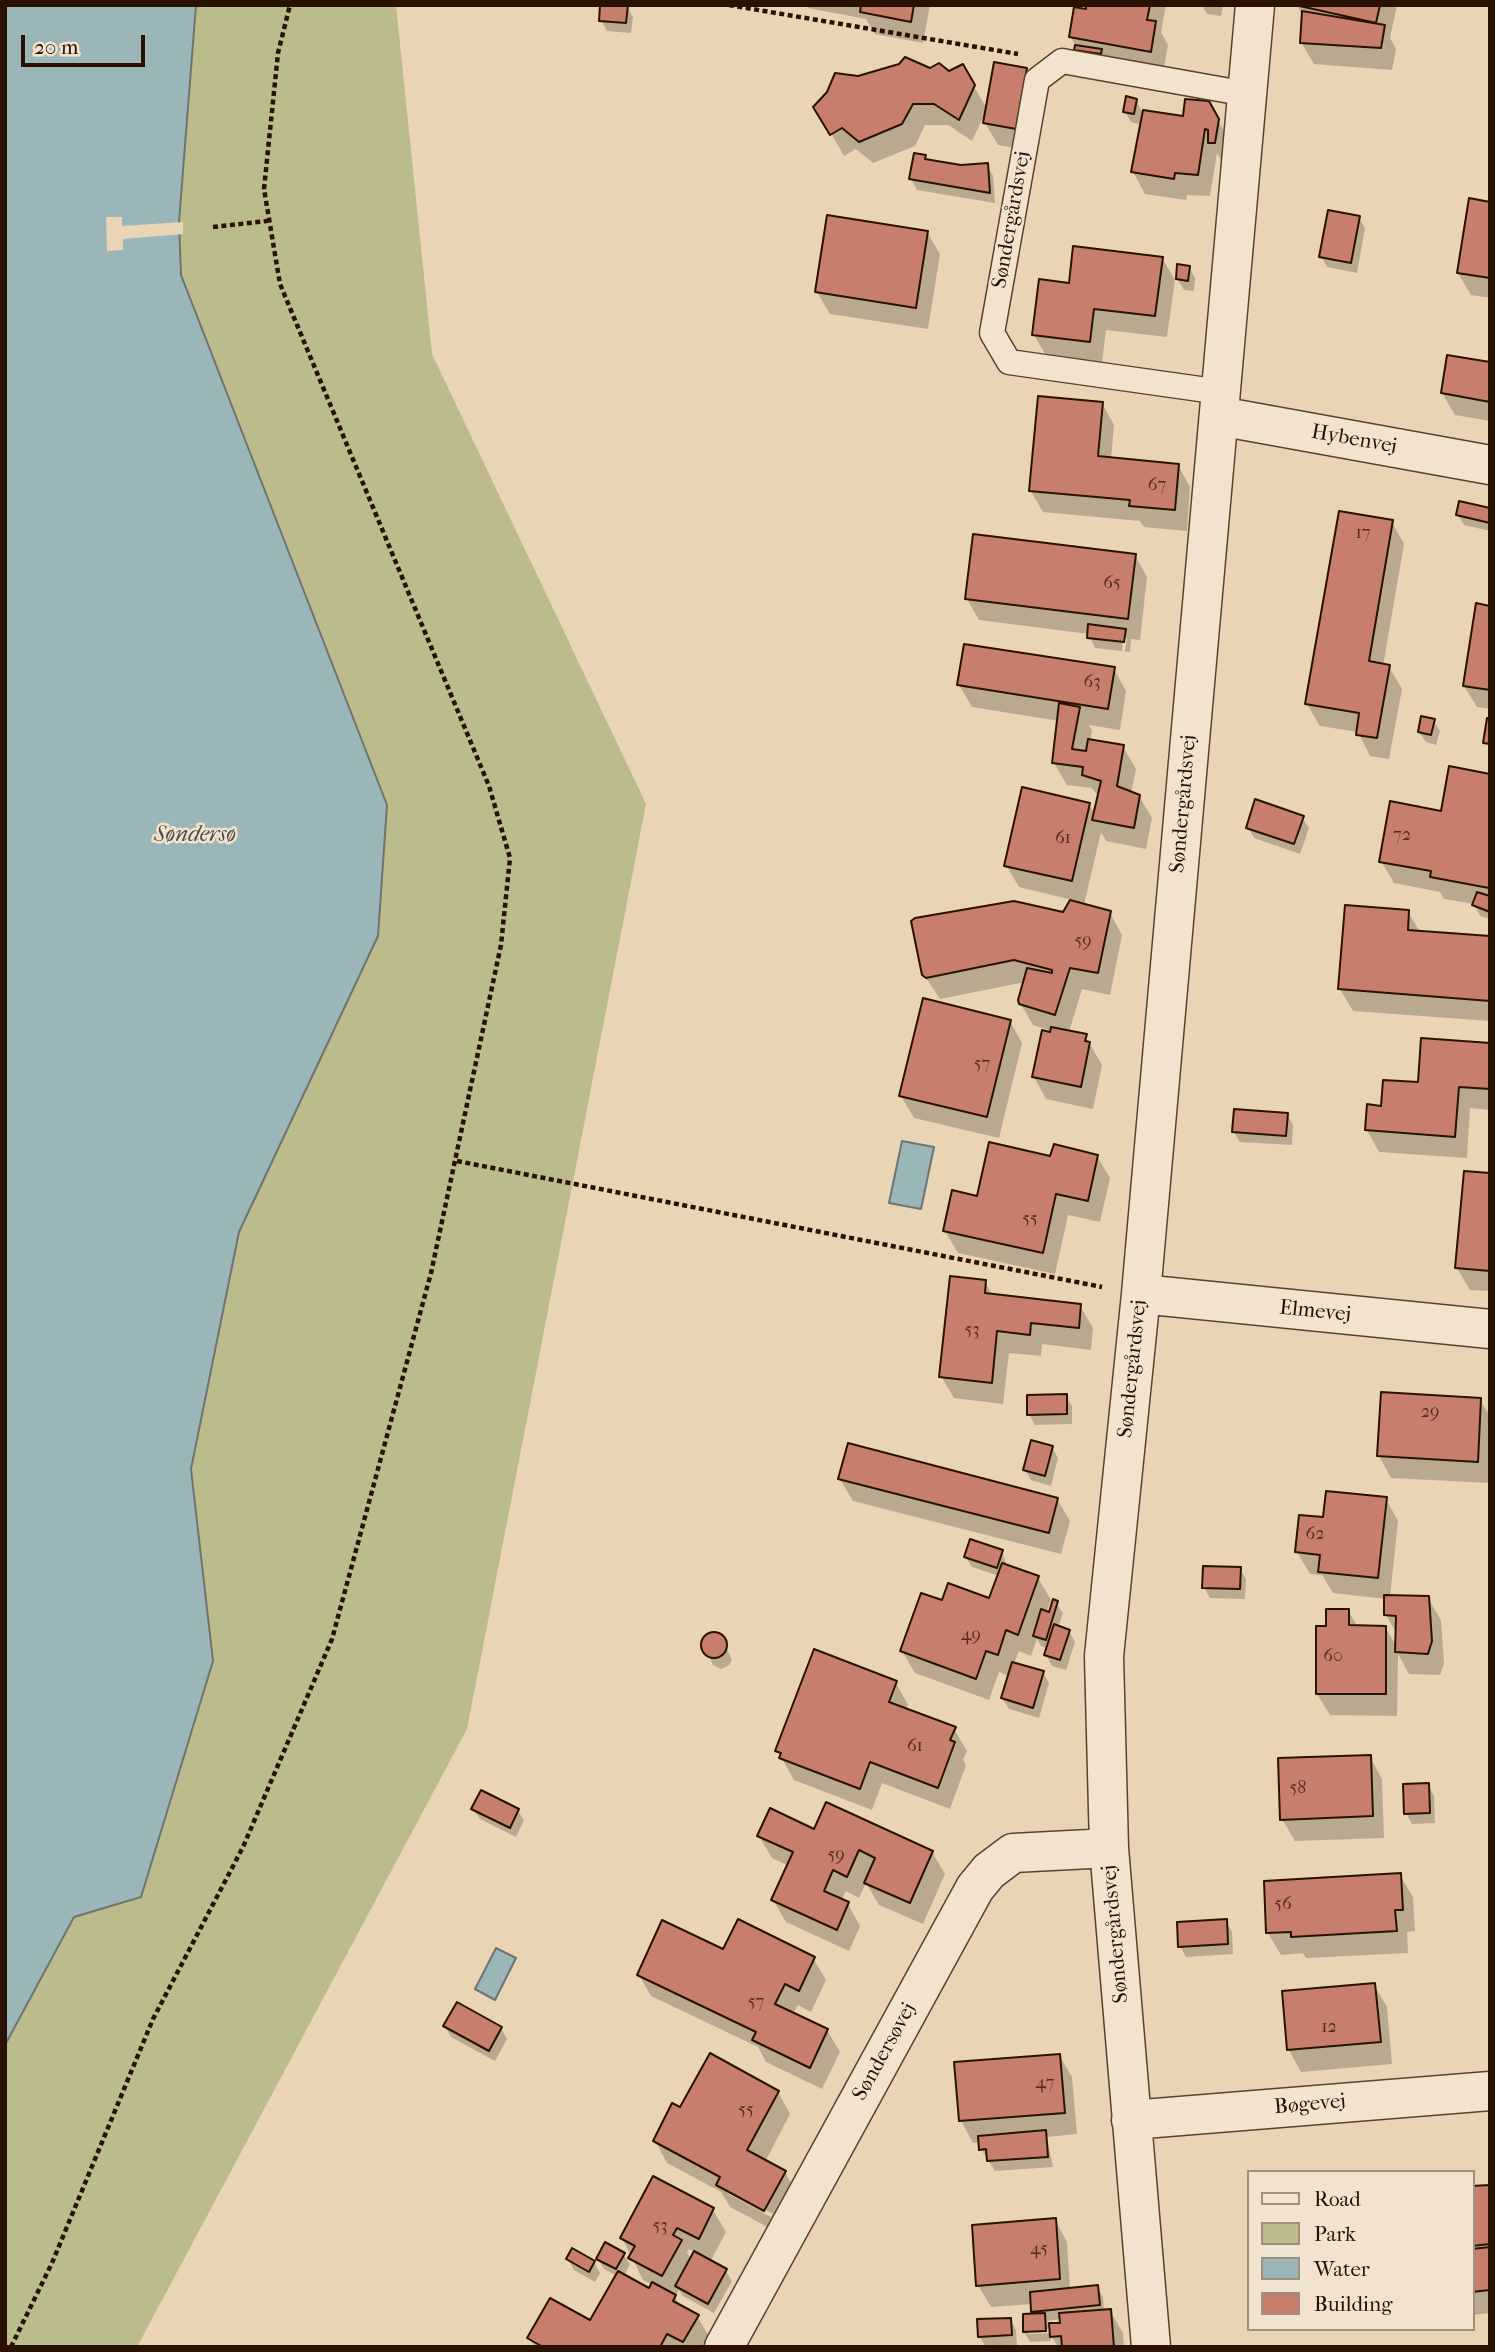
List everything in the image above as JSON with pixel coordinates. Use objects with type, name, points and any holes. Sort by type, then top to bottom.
[{"type":"street","name":"Søndergårdsvej","points":[[1151,2347],[1109,1848],[1104,1656],[1141,1294],[1255,5]]},
{"type":"street","name":"Hybenvej","points":[[1220,404],[1490,465]]},
{"type":"street","name":"Elmevej","points":[[1141,1294],[1490,1329]]},
{"type":"street","name":"Søndersøvej","points":[[724,2347],[975,1888],[989,1871],[1013,1853],[1109,1848]]},
{"type":"street","name":"Bøgevej","points":[[1131,2120],[1490,2091]]},
{"type":"lane","points":[[1050,69],[1062,61],[1247,94]]},
{"type":"lane","name":"Søndergårdsvej","points":[[1050,69],[1037,80],[992,333],[1010,362],[1220,404]]},
{"type":"path","points":[[11,2347],[52,2263],[153,2018],[243,1847],[332,1639],[431,1273],[501,945],[510,858],[489,786],[280,284],[267,221],[264,189],[278,53],[290,5]]},
{"type":"path","points":[[729,5],[1024,55],[1050,69]]},
{"type":"path","points":[[213,227],[267,221]]},
{"type":"path","points":[[457,1161],[1141,1294]]},
{"type":"green space","points":[[196,5],[396,5],[432,354],[646,804],[467,1729],[137,2347],[5,2347],[5,2045],[74,1917],[141,1897],[213,1661],[191,1469],[239,1232],[378,936],[387,805],[181,275],[179,222]]},
{"type":"water","name":"Søndersø","points":[[5,5],[196,5],[179,222],[181,275],[387,805],[378,936],[239,1232],[191,1469],[213,1661],[141,1897],[74,1917],[5,2045]]},
{"type":"water","points":[[902,1141],[934,1147],[921,1209],[889,1203]]},
{"type":"water","points":[[496,1948],[516,1958],[495,2000],[475,1989]]},
{"type":"pier","points":[[106,217],[122,217],[122,226],[183,222],[183,234],[123,239],[123,250],[107,251]]},
{"type":"building","points":[[600,5],[628,5],[626,23],[599,21]]},
{"type":"building","points":[[861,5],[914,5],[911,22],[860,12]]},
{"type":"building","points":[[1086,5],[1150,5],[1147,20],[1156,21],[1151,52],[1069,37],[1074,7],[1086,9]]},
{"type":"building","points":[[1295,5],[1380,5],[1376,23]]},
{"type":"building","points":[[1302,11],[1385,25],[1381,48],[1300,43]]},
{"type":"building","points":[[1075,45],[1102,49],[1101,54],[1074,50]]},
{"type":"building","points":[[905,57],[930,68],[939,63],[949,71],[963,64],[975,85],[959,120],[934,104],[913,104],[902,124],[859,142],[842,128],[830,135],[813,107],[827,92],[835,73],[858,76],[899,64]]},
{"type":"building","points":[[994,62],[1027,68],[1016,129],[983,123]]},
{"type":"building","points":[[1126,96],[1137,99],[1134,114],[1123,112]]},
{"type":"building","points":[[1185,99],[1209,101],[1219,119],[1215,143],[1208,143],[1208,130],[1205,129],[1198,175],[1175,173],[1174,179],[1131,172],[1143,110],[1183,116]]},
{"type":"building","points":[[914,153],[926,155],[925,159],[961,165],[988,163],[990,193],[909,179]]},
{"type":"building","points":[[1469,198],[1490,202],[1490,278],[1457,273]]},
{"type":"building","points":[[1328,210],[1360,216],[1351,263],[1319,257]]},
{"type":"building","points":[[827,215],[928,231],[916,308],[815,292]]},
{"type":"building","points":[[1073,246],[1163,257],[1155,316],[1094,309],[1090,342],[1032,335],[1039,279],[1069,283]]},
{"type":"building","points":[[1177,264],[1190,266],[1188,281],[1176,279]]},
{"type":"building","points":[[1447,355],[1490,362],[1490,402],[1441,393]]},
{"type":"building","points":[[1038,396],[1103,402],[1098,456],[1179,464],[1175,510],[1129,506],[1130,500],[1029,491]]},
{"type":"building","points":[[1459,501],[1490,508],[1490,523],[1456,515]]},
{"type":"building","points":[[1339,511],[1393,520],[1369,661],[1390,665],[1377,738],[1356,735],[1359,713],[1305,704]]},
{"type":"building","points":[[973,534],[1136,554],[1128,619],[965,599]]},
{"type":"building","points":[[1476,603],[1490,606],[1490,690],[1463,686]]},
{"type":"building","points":[[1088,624],[1126,629],[1124,642],[1087,638]]},
{"type":"building","points":[[964,644],[1115,667],[1108,709],[957,685]]},
{"type":"building","points":[[1059,703],[1080,707],[1072,749],[1086,751],[1088,739],[1124,745],[1117,786],[1140,795],[1134,828],[1092,820],[1101,781],[1082,775],[1083,767],[1052,763]]},
{"type":"building","points":[[1421,716],[1435,719],[1431,735],[1418,732]]},
{"type":"building","points":[[1487,718],[1490,718],[1490,744],[1483,743]]},
{"type":"building","points":[[1449,766],[1490,774],[1489,888],[1430,877],[1431,871],[1379,862],[1390,801],[1441,811]]},
{"type":"building","points":[[1022,787],[1090,803],[1072,881],[1004,866]]},
{"type":"building","points":[[1255,799],[1304,816],[1294,844],[1246,828]]},
{"type":"building","points":[[1477,892],[1490,896],[1490,912],[1472,905]]},
{"type":"building","points":[[1070,900],[1111,911],[1098,973],[1070,968],[1055,1015],[1019,1004],[1018,1000],[1027,968],[1052,973],[1052,970],[1014,960],[926,978],[922,975],[911,921],[915,918],[1014,901],[1063,912]]},
{"type":"building","points":[[1345,905],[1409,910],[1408,930],[1490,936],[1490,1001],[1338,989]]},
{"type":"building","points":[[923,998],[1011,1020],[987,1117],[899,1096]]},
{"type":"building","points":[[1051,1027],[1087,1034],[1085,1041],[1090,1042],[1081,1087],[1032,1077],[1042,1030],[1050,1032]]},
{"type":"building","points":[[1421,1038],[1490,1043],[1490,1089],[1459,1087],[1455,1137],[1365,1130],[1367,1104],[1381,1106],[1383,1080],[1418,1082]]},
{"type":"building","points":[[1234,1109],[1288,1113],[1286,1136],[1232,1132]]},
{"type":"building","points":[[989,1142],[1050,1156],[1054,1144],[1098,1155],[1088,1201],[1056,1194],[1043,1253],[943,1231],[952,1190],[977,1196]]},
{"type":"building","points":[[1464,1171],[1490,1173],[1490,1271],[1455,1268]]},
{"type":"building","points":[[950,1276],[986,1280],[985,1293],[1081,1304],[1079,1328],[1031,1323],[1030,1335],[997,1331],[992,1383],[939,1377]]},
{"type":"building","points":[[1381,1392],[1481,1398],[1478,1462],[1377,1456]]},
{"type":"building","points":[[1067,1394],[1067,1414],[1027,1415],[1027,1395]]},
{"type":"building","points":[[1031,1440],[1053,1446],[1045,1476],[1023,1470]]},
{"type":"building","points":[[848,1443],[1058,1498],[1049,1533],[838,1479]]},
{"type":"building","points":[[1326,1491],[1387,1497],[1378,1578],[1318,1572],[1320,1555],[1295,1552],[1299,1515],[1323,1517]]},
{"type":"building","points":[[970,1539],[1003,1550],[997,1568],[964,1557]]},
{"type":"building","points":[[1002,1563],[1039,1576],[1018,1635],[1006,1630],[998,1655],[986,1651],[976,1679],[900,1651],[921,1593],[942,1600],[948,1583],[989,1598]]},
{"type":"building","points":[[1203,1566],[1241,1567],[1240,1589],[1202,1588]]},
{"type":"building","points":[[1384,1595],[1429,1596],[1432,1641],[1428,1654],[1395,1652],[1396,1616],[1384,1615]]},
{"type":"building","points":[[1053,1599],[1058,1601],[1046,1640],[1033,1636],[1041,1609],[1049,1612]]},
{"type":"building","points":[[1326,1609],[1349,1609],[1349,1625],[1386,1626],[1386,1694],[1316,1694],[1316,1626],[1326,1626]]},
{"type":"building","points":[[1054,1624],[1070,1630],[1060,1660],[1044,1655]]},
{"type":"building","points":[[714,1632],[723,1636],[727,1645],[723,1654],[714,1658],[705,1654],[701,1645],[705,1636]]},
{"type":"building","points":[[814,1649],[897,1681],[889,1702],[956,1727],[950,1740],[955,1742],[938,1788],[870,1762],[860,1789],[779,1758],[781,1753],[775,1751]]},
{"type":"building","points":[[1012,1662],[1044,1671],[1033,1708],[1001,1698]]},
{"type":"building","points":[[1371,1755],[1373,1816],[1280,1820],[1278,1758]]},
{"type":"building","points":[[1429,1783],[1430,1813],[1404,1814],[1403,1784]]},
{"type":"building","points":[[481,1790],[519,1809],[510,1828],[471,1809]]},
{"type":"building","points":[[826,1802],[933,1851],[910,1903],[864,1883],[875,1858],[859,1850],[847,1877],[833,1870],[824,1891],[849,1902],[837,1930],[771,1900],[793,1852],[757,1836],[770,1808],[814,1829]]},
{"type":"building","points":[[1401,1873],[1403,1910],[1395,1910],[1397,1931],[1291,1937],[1291,1932],[1266,1933],[1264,1881]]},
{"type":"building","points":[[738,1919],[815,1957],[799,1991],[785,1984],[775,2004],[828,2029],[810,2068],[752,2040],[756,2032],[637,1975],[662,1920],[723,1949]]},
{"type":"building","points":[[1227,1919],[1228,1944],[1178,1947],[1177,1922]]},
{"type":"building","points":[[1375,1983],[1381,2042],[1287,2050],[1282,1991]]},
{"type":"building","points":[[457,2002],[502,2027],[489,2051],[443,2026]]},
{"type":"building","points":[[710,2053],[779,2091],[747,2150],[786,2171],[764,2211],[716,2185],[720,2177],[653,2141],[672,2103],[680,2107]]},
{"type":"building","points":[[1060,2054],[1065,2113],[959,2121],[954,2062]]},
{"type":"building","points":[[1046,2130],[1048,2157],[987,2161],[986,2149],[979,2150],[978,2136]]},
{"type":"building","points":[[653,2176],[714,2208],[699,2239],[677,2228],[673,2235],[682,2240],[662,2276],[628,2258],[635,2246],[620,2238]]},
{"type":"building","points":[[1489,2185],[1490,2244],[1474,2246],[1474,2186]]},
{"type":"building","points":[[1056,2218],[1060,2279],[976,2286],[972,2225]]},
{"type":"building","points":[[605,2242],[625,2253],[616,2269],[596,2259]]},
{"type":"building","points":[[1490,2247],[1490,2290],[1474,2292],[1474,2249]]},
{"type":"building","points":[[572,2248],[595,2261],[589,2272],[566,2259]]},
{"type":"building","points":[[694,2251],[727,2269],[708,2304],[675,2286]]},
{"type":"building","points":[[618,2271],[649,2288],[652,2282],[676,2295],[673,2301],[699,2315],[683,2342],[667,2334],[660,2347],[543,2347],[527,2338],[550,2298],[590,2320]]},
{"type":"building","points":[[1098,2285],[1100,2305],[1031,2312],[1030,2292]]},
{"type":"building","points":[[1111,2309],[1114,2347],[1062,2347],[1061,2336],[1050,2337],[1049,2323],[1060,2323],[1059,2313]]},
{"type":"building","points":[[1045,2313],[1046,2331],[1023,2332],[1023,2314]]},
{"type":"building","points":[[1011,2318],[1012,2335],[978,2337],[977,2319]]}]
